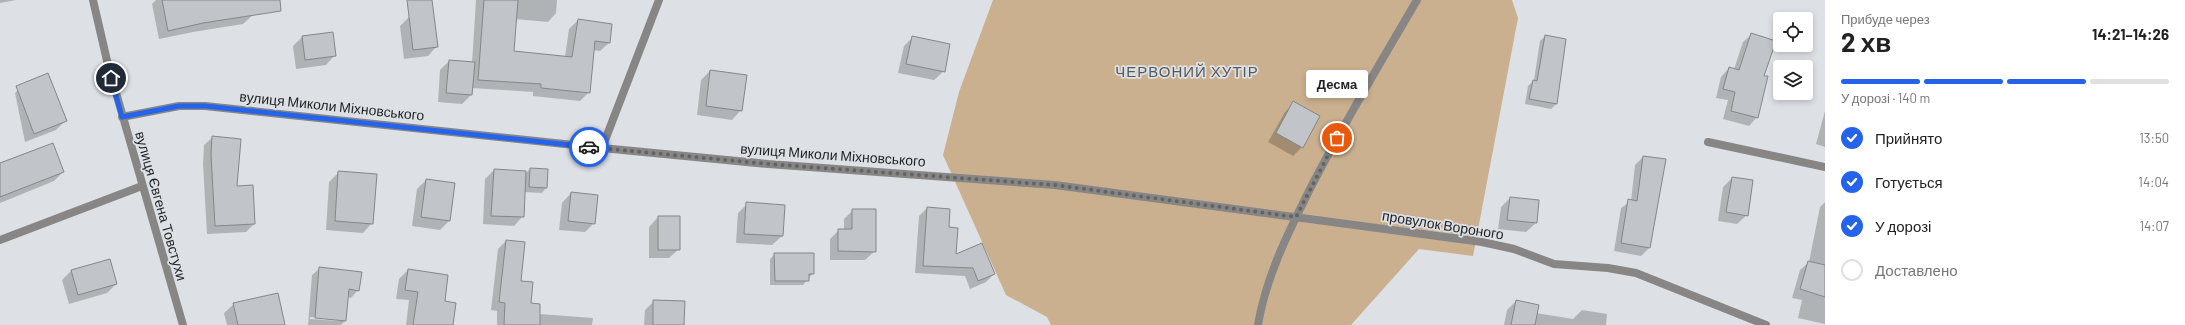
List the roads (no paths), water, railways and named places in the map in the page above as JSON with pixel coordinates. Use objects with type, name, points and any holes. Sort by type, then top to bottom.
[{"type":"street","name":"вулиця Євгена Товстухи","points":[[93,0],[122,117],[183,325]]},
{"type":"street","points":[[602,148],[659,0]]},
{"type":"street","points":[[1258,325],[1280,250],[1296,217],[1357,100],[1417,0]]},
{"type":"street","name":"вулиця Миколи Міхновського","points":[[122,117],[172,107],[205,106],[768,164],[1055,185],[1296,217]]},
{"type":"street","points":[[1708,142],[1825,167]]},
{"type":"street","points":[[0,240],[142,186]]},
{"type":"street","name":"провулок Вороного","points":[[1296,217],[1482,242],[1514,250],[1554,264],[1608,268],[1636,273],[1766,325]]},
{"type":"place","name":"Десма","points":[[1337,138]]},
{"type":"district","name":"ЧЕРВОНИЙ ХУТІР","points":[[1187,72]]}]
